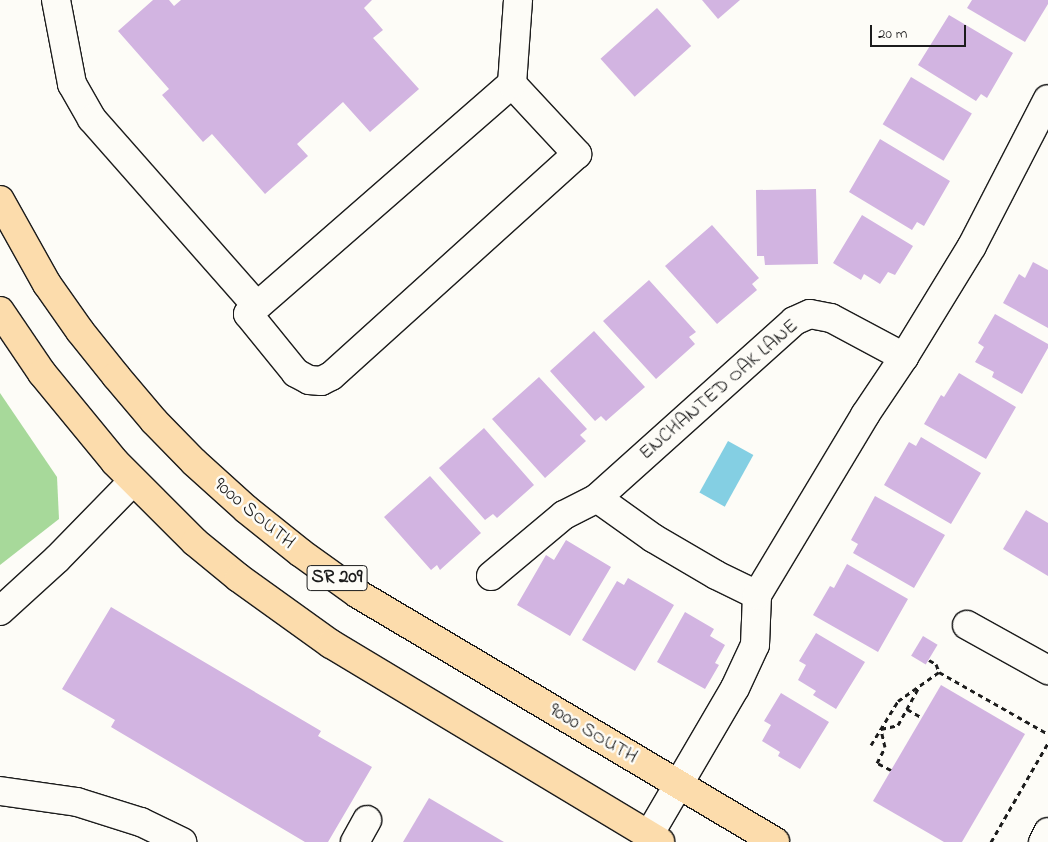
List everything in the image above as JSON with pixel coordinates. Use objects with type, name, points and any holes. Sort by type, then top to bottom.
[{"type":"main road","name":"9000 SOUTH","points":[[0,200],[47,284],[80,331],[154,421],[246,509],[301,553],[358,594],[775,842]]},
{"type":"main road","name":"SR 209","points":[[0,311],[42,373],[72,412],[133,481],[195,542],[284,612],[331,644],[655,839]]},
{"type":"street","points":[[56,0],[72,84],[92,119],[257,306]]},
{"type":"street","points":[[512,84],[577,154],[330,376],[321,382],[309,380],[296,372],[248,314],[512,84],[518,0]]},
{"type":"street","points":[[655,839],[679,785],[735,688],[755,644],[757,595],[865,415],[904,357],[972,246],[1034,121],[1048,99]]},
{"type":"street","name":"ENCHANTED OAK LANE","points":[[491,576],[564,516],[596,498],[794,321],[810,314],[831,318],[904,357]]},
{"type":"street","points":[[0,611],[57,559],[133,481]]},
{"type":"street","points":[[596,498],[653,538],[757,595]]},
{"type":"street","points":[[967,625],[1048,670]]},
{"type":"street","points":[[0,791],[77,802],[141,822],[182,842]]},
{"type":"street","points":[[1042,842],[1048,832]]},
{"type":"path","points":[[929,660],[936,664],[939,672],[1048,734]]},
{"type":"path","points":[[871,745],[898,701],[939,672]]},
{"type":"path","points":[[881,729],[898,725],[921,684]]},
{"type":"path","points":[[907,710],[921,718]]},
{"type":"path","points":[[881,729],[885,747],[877,763],[891,770]]},
{"type":"path","points":[[991,842],[1048,743]]},
{"type":"green space","points":[[0,393],[57,477],[59,519],[0,565]]},
{"type":"water","points":[[728,441],[753,455],[725,507],[699,493]]},
{"type":"building","points":[[153,0],[169,0],[174,6],[181,0],[372,0],[364,8],[383,30],[373,38],[419,89],[370,132],[343,102],[297,144],[308,156],[265,194],[212,134],[203,142],[162,95],[169,89],[118,31]]},
{"type":"building","points":[[702,0],[740,0],[718,19]]},
{"type":"building","points":[[972,0],[1048,0],[1048,4],[1025,42],[967,8]]},
{"type":"building","points":[[657,8],[691,46],[635,97],[601,59]]},
{"type":"building","points":[[949,15],[1013,53],[987,98],[981,94],[976,101],[918,65]]},
{"type":"building","points":[[911,77],[972,114],[944,161],[883,124]]},
{"type":"building","points":[[880,139],[950,181],[924,226],[917,222],[912,230],[849,192]]},
{"type":"building","points":[[816,189],[818,264],[765,265],[764,256],[757,256],[756,190]]},
{"type":"building","points":[[862,215],[913,246],[895,275],[888,272],[880,284],[864,274],[861,280],[833,263]]},
{"type":"building","points":[[712,225],[759,278],[752,284],[757,290],[717,324],[665,266]]},
{"type":"building","points":[[1033,262],[1048,270],[1048,328],[1003,303],[1019,274],[1025,278]]},
{"type":"building","points":[[649,280],[696,332],[689,337],[695,344],[656,379],[603,321]]},
{"type":"building","points":[[995,314],[1048,344],[1048,348],[1022,394],[992,377],[994,372],[975,362],[984,347],[978,343]]},
{"type":"building","points":[[594,331],[645,387],[606,421],[601,416],[595,421],[550,371]]},
{"type":"building","points":[[959,373],[1016,407],[986,459],[924,424],[941,395],[944,397]]},
{"type":"building","points":[[539,377],[587,429],[580,435],[586,441],[545,478],[492,419]]},
{"type":"building","points":[[484,428],[534,485],[497,518],[493,514],[485,520],[439,468]]},
{"type":"building","points":[[921,437],[981,473],[951,524],[884,485],[909,442],[916,446]]},
{"type":"building","points":[[430,476],[481,533],[440,570],[437,565],[431,570],[384,517]]},
{"type":"building","points":[[875,496],[945,535],[914,588],[853,553],[858,544],[851,540]]},
{"type":"building","points":[[1026,510],[1048,523],[1048,576],[1003,549]]},
{"type":"building","points":[[566,540],[611,567],[570,636],[517,605],[546,555],[554,560]]},
{"type":"building","points":[[847,564],[908,599],[878,652],[813,615],[830,586],[834,588]]},
{"type":"building","points":[[628,578],[674,605],[635,671],[582,640],[617,581],[624,585]]},
{"type":"building","points":[[111,607],[321,731],[318,736],[372,767],[328,842],[305,842],[111,727],[115,720],[62,689]]},
{"type":"building","points":[[685,612],[714,629],[710,636],[725,645],[715,663],[719,665],[705,689],[657,662]]},
{"type":"building","points":[[816,633],[865,662],[836,709],[813,695],[816,691],[798,680],[806,665],[799,661]]},
{"type":"building","points":[[923,636],[938,645],[926,664],[911,656]]},
{"type":"building","points":[[941,685],[1025,734],[962,842],[944,842],[873,801]]},
{"type":"building","points":[[781,693],[829,722],[800,769],[778,756],[780,752],[762,741],[771,725],[764,721]]},
{"type":"building","points":[[429,798],[504,842],[403,842]]}]
